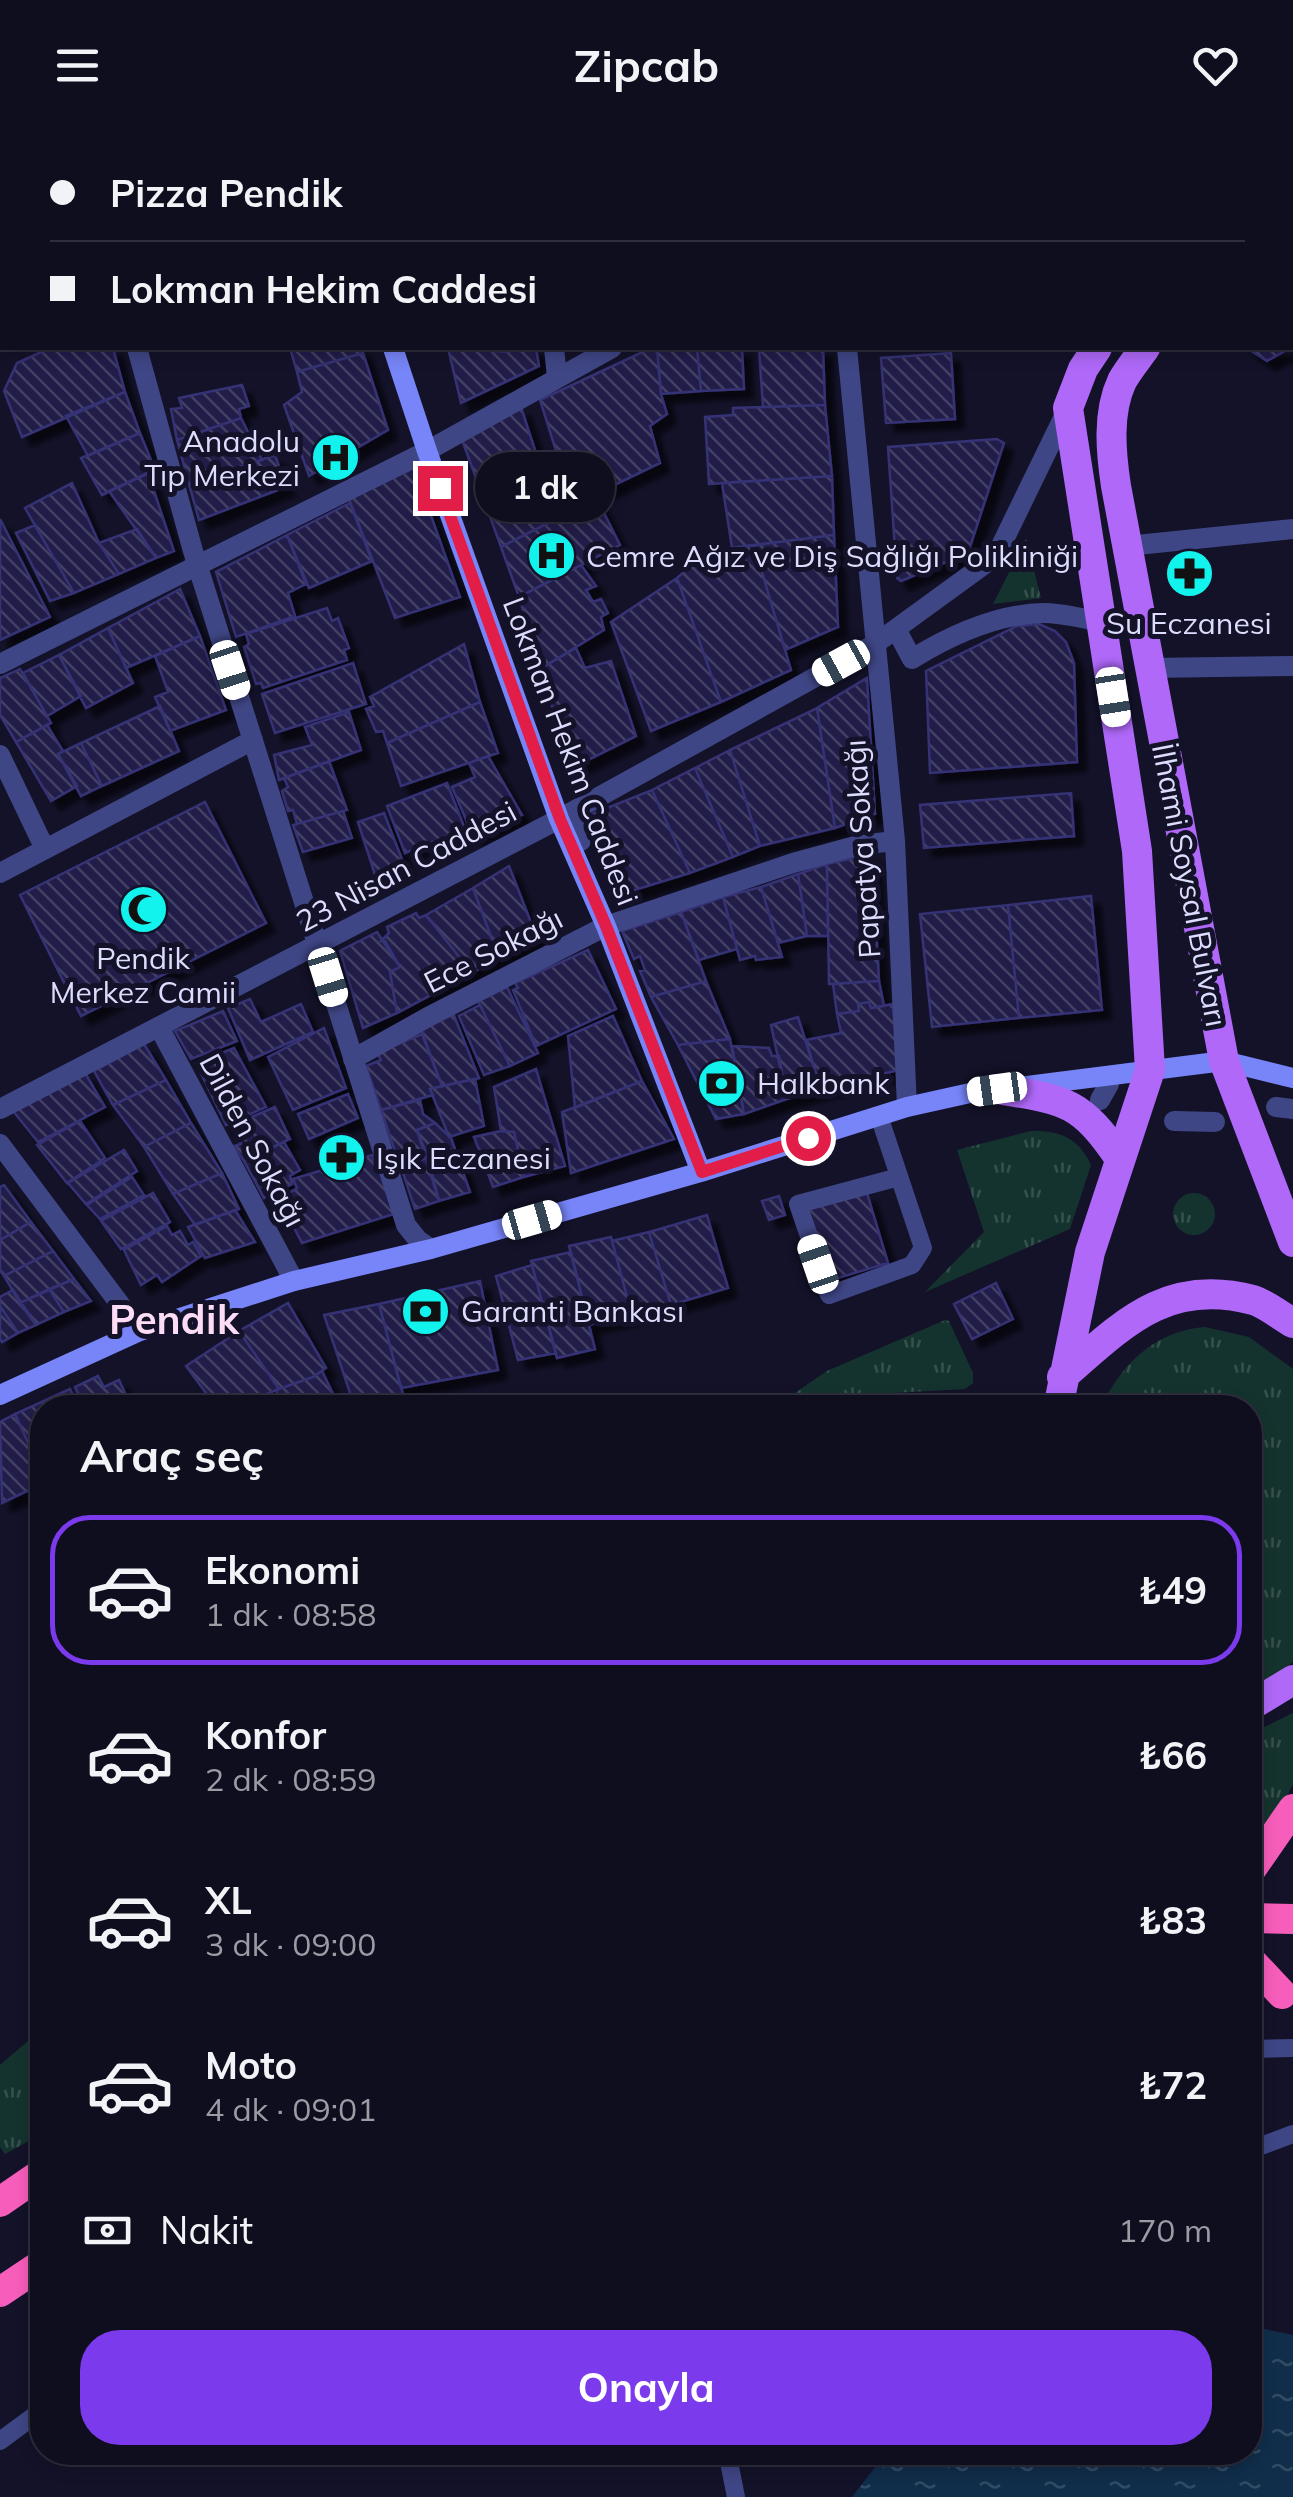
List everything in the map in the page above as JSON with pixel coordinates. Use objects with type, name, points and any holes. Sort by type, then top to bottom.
[{"type":"highway","points":[[1262,1854],[1293,1809]]},
{"type":"highway","points":[[1262,1918],[1293,1919]]},
{"type":"highway","points":[[1262,1971],[1287,1994]]},
{"type":"highway","points":[[0,2202],[30,2181]]},
{"type":"main road","points":[[1068,408],[1083,369],[1096,350]]},
{"type":"main road","name":"İlhami Soysal Bulvarı","points":[[1145,350],[1121,383],[1111,446],[1148,668],[1224,1061],[1293,1242]]},
{"type":"main road","name":"İlhami Soysal Bulvarı","points":[[1060,1395],[1090,1252],[1150,1070],[1137,851],[1068,408]]},
{"type":"main road","points":[[997,1089],[1047,1097],[1079,1109],[1098,1126],[1120,1160]]},
{"type":"main road","points":[[1062,1377],[1147,1308],[1197,1293],[1255,1301],[1293,1323]]},
{"type":"main road","points":[[1262,1699],[1293,1680]]},
{"type":"street","points":[[138,350],[197,565],[406,1224],[431,1249]]},
{"type":"street","name":"Lokman Hekim Caddesi","points":[[395,350],[427,451],[702,1172]]},
{"type":"street","points":[[554,350],[556,376]]},
{"type":"street","points":[[0,664],[427,451],[608,350]]},
{"type":"street","name":"Papatya Sokağı","points":[[848,350],[896,841],[907,1107]]},
{"type":"street","name":"23 Nisan Caddesi","points":[[0,1109],[318,946],[572,829],[875,644],[996,556],[1068,408]]},
{"type":"street","points":[[1128,546],[1293,529]]},
{"type":"street","points":[[896,629],[912,659],[941,641],[1012,615],[1048,613],[1098,621]]},
{"type":"street","points":[[1148,668],[1293,666]]},
{"type":"street","points":[[0,873],[253,740]]},
{"type":"street","points":[[0,755],[45,849]]},
{"type":"street","name":"Ece Sokağı","points":[[353,1059],[428,1016],[606,926],[793,864],[859,845],[896,841]]},
{"type":"street","name":"Dilden Sokağı","points":[[159,1027],[294,1281]]},
{"type":"street","points":[[0,1395],[140,1331],[294,1281],[431,1249],[702,1172],[907,1107],[997,1089],[1224,1061],[1293,1078]]},
{"type":"street","points":[[1174,1120],[1214,1122]]},
{"type":"street","points":[[0,1144],[140,1331]]},
{"type":"lane","points":[[878,1116],[923,1241],[921,1254],[912,1264],[829,1295],[798,1204],[899,1177]]},
{"type":"lane","points":[[1262,2049],[1293,2048]]},
{"type":"lane","points":[[1262,2146],[1293,2134]]},
{"type":"lane","points":[[0,2441],[30,2419]]},
{"type":"lane","points":[[729,2465],[736,2497]]},
{"type":"green space","points":[[1026,539],[1041,598],[993,604]]},
{"type":"green space","points":[[1031,1131],[1067,1138],[1080,1148],[1091,1165],[1070,1229],[925,1292],[984,1232],[957,1150]]},
{"type":"green space","points":[[1194,1193],[1209,1199],[1215,1214],[1209,1229],[1194,1235],[1179,1229],[1173,1214],[1179,1199]]},
{"type":"green space","points":[[945,1320],[949,1321],[973,1373],[973,1383],[965,1389],[792,1395],[827,1371]]},
{"type":"green space","points":[[1205,1327],[1249,1337],[1293,1369],[1293,1662],[1262,1684],[1262,1395],[1108,1395],[1142,1352],[1187,1330]]},
{"type":"green space","points":[[1293,1713],[1293,1784],[1262,1836],[1262,1728]]},
{"type":"green space","points":[[30,2039],[30,2140],[5,2154],[0,2147],[0,2065]]},
{"type":"water","points":[[1262,2329],[1293,2335],[1293,2497],[852,2497],[877,2465],[1262,2465]]},
{"type":"building","points":[[46,350],[114,350],[125,392],[22,437],[4,391],[17,363]]},
{"type":"building","points":[[291,350],[363,353],[297,372]]},
{"type":"building","points":[[448,350],[536,350],[539,366],[461,403]]},
{"type":"building","points":[[647,350],[657,350],[667,414],[650,426],[660,463],[573,505],[540,400]]},
{"type":"building","points":[[657,350],[697,350],[701,391],[661,394]]},
{"type":"building","points":[[697,350],[742,350],[744,389],[701,391]]},
{"type":"building","points":[[759,350],[823,350],[825,405],[763,407]]},
{"type":"building","points":[[1250,350],[1286,350],[1267,361]]},
{"type":"building","points":[[363,353],[388,430],[309,476],[284,405],[302,392],[297,372]]},
{"type":"building","points":[[951,353],[955,419],[886,423],[881,358]]},
{"type":"building","points":[[242,385],[249,406],[239,409],[241,418],[177,440],[171,409],[182,408],[179,398]]},
{"type":"building","points":[[125,392],[140,433],[88,456],[66,416]]},
{"type":"building","points":[[825,405],[832,476],[709,484],[705,417],[733,415],[733,408]]},
{"type":"building","points":[[521,407],[557,518],[501,547],[461,437]]},
{"type":"building","points":[[241,418],[262,460],[189,484],[177,440]]},
{"type":"building","points":[[140,433],[155,470],[102,495],[81,458]]},
{"type":"building","points":[[997,439],[1004,443],[968,553],[901,581],[897,578],[888,447]]},
{"type":"building","points":[[275,455],[286,487],[199,520],[189,484]]},
{"type":"building","points":[[414,468],[460,597],[395,618],[349,499]]},
{"type":"building","points":[[148,473],[174,551],[156,558],[109,491]]},
{"type":"building","points":[[832,476],[834,535],[732,548],[722,483]]},
{"type":"building","points":[[72,483],[99,543],[119,574],[74,593],[25,508]]},
{"type":"building","name":"Cemre Ağız ve Diş Sağlığı Polikliniği","points":[[597,499],[620,545],[519,597],[501,547]]},
{"type":"building","points":[[350,503],[372,561],[309,588],[287,535]]},
{"type":"building","points":[[0,519],[50,617],[0,640]]},
{"type":"building","points":[[35,525],[74,593],[50,601],[16,533]]},
{"type":"building","points":[[137,529],[156,558],[119,574],[99,543]]},
{"type":"building","points":[[287,535],[306,584],[288,593],[295,616],[236,637],[216,572]]},
{"type":"building","points":[[834,535],[838,627],[785,650],[754,545]]},
{"type":"building","points":[[754,545],[791,670],[721,702],[677,578],[709,551]]},
{"type":"building","points":[[581,565],[596,586],[586,590],[593,602],[601,599],[608,613],[601,617],[604,630],[540,669],[519,597]]},
{"type":"building","points":[[677,578],[721,702],[651,731],[611,622]]},
{"type":"building","points":[[180,589],[200,636],[126,668],[108,628]]},
{"type":"building","points":[[327,608],[332,621],[338,618],[349,648],[344,650],[347,660],[263,688],[261,683],[256,684],[244,647],[249,644],[246,634]]},
{"type":"building","points":[[1039,624],[1055,631],[1066,642],[1074,663],[1077,762],[930,773],[926,671],[1017,626]]},
{"type":"building","points":[[108,628],[133,683],[86,708],[59,655]]},
{"type":"building","points":[[200,636],[226,710],[170,731],[155,697],[168,692],[155,656]]},
{"type":"building","points":[[464,644],[480,702],[387,743],[383,731],[376,732],[366,709],[374,706],[370,697]]},
{"type":"building","points":[[576,648],[585,668],[611,661],[636,736],[572,768],[540,669]]},
{"type":"building","points":[[59,655],[81,696],[47,716],[23,673]]},
{"type":"building","points":[[353,663],[366,704],[275,733],[262,694]]},
{"type":"building","points":[[20,669],[51,723],[16,742],[0,715],[0,678]]},
{"type":"building","points":[[867,678],[875,814],[835,828],[817,708]]},
{"type":"building","points":[[480,702],[498,753],[401,786],[387,743]]},
{"type":"building","points":[[160,706],[179,751],[102,786],[81,743]]},
{"type":"building","points":[[817,708],[835,828],[760,846],[730,750]]},
{"type":"building","points":[[349,712],[361,750],[279,780],[274,755],[312,745],[305,727]]},
{"type":"building","points":[[47,725],[77,786],[51,801],[16,742]]},
{"type":"building","points":[[81,743],[102,786],[81,796],[58,754]]},
{"type":"building","points":[[730,750],[760,846],[733,857],[695,768]]},
{"type":"building","points":[[488,756],[522,815],[473,836],[452,787],[475,777],[469,763]]},
{"type":"building","points":[[329,761],[347,810],[297,824],[282,791],[288,787],[284,778]]},
{"type":"building","points":[[695,768],[733,857],[690,873],[652,790]]},
{"type":"building","points":[[447,783],[465,829],[405,853],[387,806]]},
{"type":"building","points":[[652,790],[690,873],[612,897],[587,816]]},
{"type":"building","points":[[1071,793],[1074,836],[924,848],[920,805]]},
{"type":"building","name":"Pendik Merkez Camii","points":[[205,802],[266,923],[81,1016],[20,895]]},
{"type":"building","points":[[343,811],[352,838],[303,852],[293,825]]},
{"type":"building","points":[[384,813],[405,867],[376,878],[358,822]]},
{"type":"building","points":[[872,854],[879,981],[829,984],[827,864]]},
{"type":"building","points":[[827,864],[828,936],[807,936],[798,874]]},
{"type":"building","points":[[509,866],[537,938],[499,958],[473,888]]},
{"type":"building","points":[[798,874],[807,936],[778,943],[761,887]]},
{"type":"building","points":[[761,887],[782,957],[740,960],[723,897]]},
{"type":"building","points":[[473,888],[499,958],[472,973],[426,915]]},
{"type":"building","points":[[1091,896],[1102,1010],[1019,1018],[1008,905]]},
{"type":"building","points":[[723,897],[737,949],[699,960],[681,912]]},
{"type":"building","points":[[1008,905],[1019,1018],[932,1027],[920,914]]},
{"type":"building","points":[[681,912],[706,981],[651,997],[640,971],[645,970],[640,956],[634,959],[622,931]]},
{"type":"building","points":[[416,913],[419,918],[426,915],[472,973],[397,1013],[390,972],[400,967],[385,941],[381,941],[389,933],[387,927]]},
{"type":"building","points":[[377,932],[400,967],[390,972],[397,1013],[363,1028],[340,951]]},
{"type":"building","points":[[588,950],[616,1009],[536,1046],[513,990],[518,988],[515,983]]},
{"type":"building","points":[[706,981],[730,1039],[678,1045],[651,997]]},
{"type":"building","points":[[879,981],[884,1006],[871,1008],[869,1002],[858,1004],[859,1011],[837,1014],[833,984]]},
{"type":"building","points":[[507,987],[538,1053],[510,1066],[478,1001]]},
{"type":"building","points":[[250,999],[261,1022],[301,1004],[313,1032],[250,1060],[228,1008]]},
{"type":"building","points":[[869,1002],[871,1008],[893,1004],[898,1070],[821,1090],[806,1040],[841,1033],[837,1014],[859,1011],[858,1004]]},
{"type":"building","points":[[480,1005],[510,1066],[484,1075],[459,1016]]},
{"type":"building","points":[[223,1011],[237,1041],[191,1059],[175,1031]]},
{"type":"building","points":[[453,1013],[479,1078],[442,1086],[419,1024]]},
{"type":"building","points":[[613,1016],[642,1081],[575,1108],[568,1036]]},
{"type":"building","points":[[798,1017],[821,1090],[787,1099],[771,1025]]},
{"type":"building","points":[[324,1028],[346,1088],[293,1110],[268,1057]]},
{"type":"building","points":[[422,1034],[442,1086],[430,1089],[433,1095],[381,1110],[366,1066],[381,1060],[377,1053]]},
{"type":"building","points":[[730,1039],[744,1114],[716,1119],[678,1045]]},
{"type":"building","points":[[144,1044],[166,1080],[113,1105],[94,1071]]},
{"type":"building","points":[[732,1046],[769,1048],[772,1056],[779,1056],[787,1099],[744,1114]]},
{"type":"building","points":[[234,1048],[266,1107],[226,1125],[196,1063]]},
{"type":"building","points":[[536,1069],[565,1166],[524,1177],[514,1132],[501,1131],[494,1087]]},
{"type":"building","points":[[85,1073],[105,1107],[38,1142],[13,1111]]},
{"type":"building","points":[[475,1079],[484,1126],[449,1137],[430,1089]]},
{"type":"building","points":[[166,1080],[191,1123],[144,1147],[113,1105]]},
{"type":"building","points":[[642,1081],[674,1139],[571,1173],[562,1112]]},
{"type":"building","points":[[348,1094],[358,1118],[309,1139],[298,1114]]},
{"type":"building","points":[[420,1100],[423,1114],[435,1123],[417,1130],[428,1158],[400,1166],[381,1110]]},
{"type":"building","points":[[275,1107],[290,1139],[244,1161],[234,1146],[241,1144],[231,1126]]},
{"type":"building","points":[[80,1121],[105,1158],[67,1183],[37,1145]]},
{"type":"building","points":[[191,1123],[222,1173],[173,1194],[144,1147]]},
{"type":"building","points":[[435,1123],[451,1138],[470,1192],[439,1201],[417,1130]]},
{"type":"building","points":[[514,1132],[524,1177],[493,1187],[474,1137]]},
{"type":"building","points":[[284,1142],[300,1170],[290,1176],[292,1184],[264,1198],[244,1161]]},
{"type":"building","points":[[124,1150],[137,1171],[86,1204],[68,1183]]},
{"type":"building","points":[[372,1155],[374,1161],[379,1159],[397,1213],[302,1243],[279,1199],[297,1188],[293,1179]]},
{"type":"building","points":[[428,1158],[439,1201],[415,1209],[403,1173],[404,1164]]},
{"type":"building","points":[[222,1173],[239,1209],[195,1225],[173,1194]]},
{"type":"building","points":[[132,1177],[144,1195],[100,1219],[87,1205]]},
{"type":"building","points":[[4,1185],[31,1222],[0,1240],[0,1187]]},
{"type":"building","points":[[153,1193],[170,1222],[121,1249],[101,1221]]},
{"type":"building","points":[[867,1193],[888,1263],[828,1281],[807,1210]]},
{"type":"building","points":[[779,1196],[785,1215],[769,1220],[762,1201]]},
{"type":"building","points":[[235,1210],[255,1242],[205,1258],[188,1227]]},
{"type":"building","points":[[707,1215],[728,1288],[671,1305],[649,1232]]},
{"type":"building","points":[[31,1222],[53,1251],[4,1276],[0,1270],[0,1240]]},
{"type":"building","points":[[167,1226],[172,1235],[180,1231],[188,1245],[193,1242],[201,1256],[162,1282],[157,1275],[141,1285],[124,1250]]},
{"type":"building","points":[[649,1232],[671,1305],[632,1315],[612,1241]]},
{"type":"building","points":[[611,1237],[632,1315],[589,1325],[569,1246]]},
{"type":"building","points":[[53,1251],[74,1279],[20,1303],[4,1276]]},
{"type":"building","points":[[571,1252],[595,1349],[557,1358],[531,1261]]},
{"type":"building","points":[[532,1265],[556,1353],[518,1360],[496,1276]]},
{"type":"building","points":[[74,1279],[91,1301],[64,1312],[49,1289]]},
{"type":"building","points":[[480,1281],[498,1370],[401,1388],[379,1304]]},
{"type":"building","points":[[996,1283],[1013,1319],[972,1339],[954,1304]]},
{"type":"building","points":[[49,1289],[64,1312],[36,1325],[20,1303]]},
{"type":"building","points":[[13,1290],[36,1325],[18,1333],[0,1306],[0,1297]]},
{"type":"building","points":[[288,1303],[326,1368],[279,1389],[239,1331]]},
{"type":"building","points":[[379,1304],[403,1395],[351,1395],[324,1315]]},
{"type":"building","points":[[0,1306],[18,1333],[2,1342],[0,1339]]},
{"type":"building","points":[[239,1331],[279,1389],[264,1395],[207,1395],[186,1366]]},
{"type":"building","points":[[322,1371],[334,1395],[278,1395],[276,1390]]},
{"type":"building","points":[[98,1376],[104,1387],[119,1380],[126,1395],[79,1395],[75,1387]]},
{"type":"building","points":[[30,1407],[30,1447],[15,1414]]},
{"type":"building","points":[[15,1414],[30,1447],[30,1490],[2,1503],[0,1422]]},
{"type":"place","name":"Anadolu Tıp Merkezi","points":[[335,458]]},
{"type":"place","name":"Cemre Ağız ve Diş Sağlığı Polikliniği","points":[[551,556]]},
{"type":"place","name":"Su Eczanesi","points":[[1189,574]]},
{"type":"place","name":"Pendik Merkez Camii","points":[[143,909]]},
{"type":"place","name":"Halkbank","points":[[722,1083]]},
{"type":"place","name":"Işık Eczanesi","points":[[341,1158]]},
{"type":"place","name":"Garanti Bankası","points":[[426,1311]]},
{"type":"district","name":"Pendik","points":[[174,1319]]},
{"type":"route","points":[[440,488],[560,819],[702,1172],[808,1138]]}]
